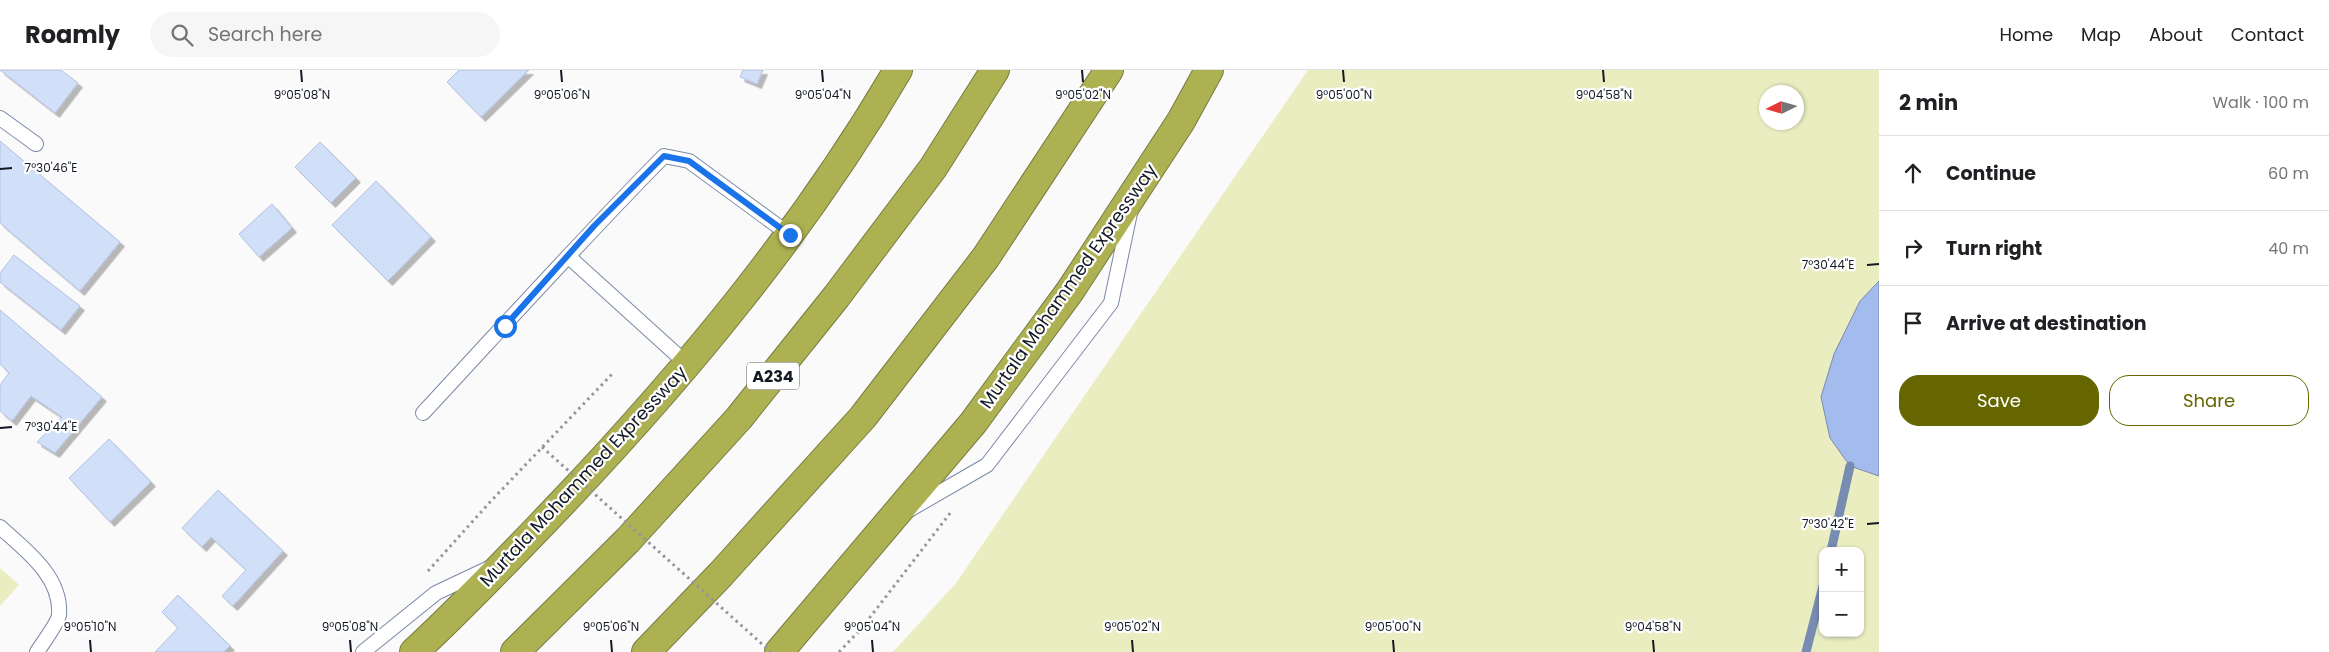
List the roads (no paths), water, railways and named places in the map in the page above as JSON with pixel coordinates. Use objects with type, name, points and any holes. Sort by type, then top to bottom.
[{"type":"highway","name":"Murtala Mohammed Expressway","points":[[414,652],[506,560],[626,435],[687,364],[790,235],[860,134],[898,70]]},
{"type":"highway","name":"A234","points":[[515,652],[628,540],[739,418],[836,297],[933,168],[995,70]]},
{"type":"highway","points":[[646,652],[721,574],[863,417],[986,257],[1109,70]]},
{"type":"highway","name":"Murtala Mohammed Expressway","points":[[778,652],[979,415],[1070,291],[1181,121],[1209,70]]},
{"type":"lane","points":[[0,118],[36,144]]},
{"type":"lane","points":[[423,413],[569,257],[594,226],[664,156],[689,161],[790,235]]},
{"type":"lane","points":[[891,520],[987,465],[1111,303],[1135,191]]},
{"type":"lane","points":[[569,257],[687,364]]},
{"type":"lane","points":[[0,527],[41,564],[56,591],[59,616],[37,652]]},
{"type":"lane","points":[[363,652],[436,593],[506,560]]},
{"type":"water","points":[[1879,281],[1879,476],[1850,466],[1830,438],[1821,397],[1834,354],[1860,301]]},
{"type":"waterway","points":[[1832,547],[1850,466]]},
{"type":"waterway","points":[[1806,652],[1821,592]]}]
